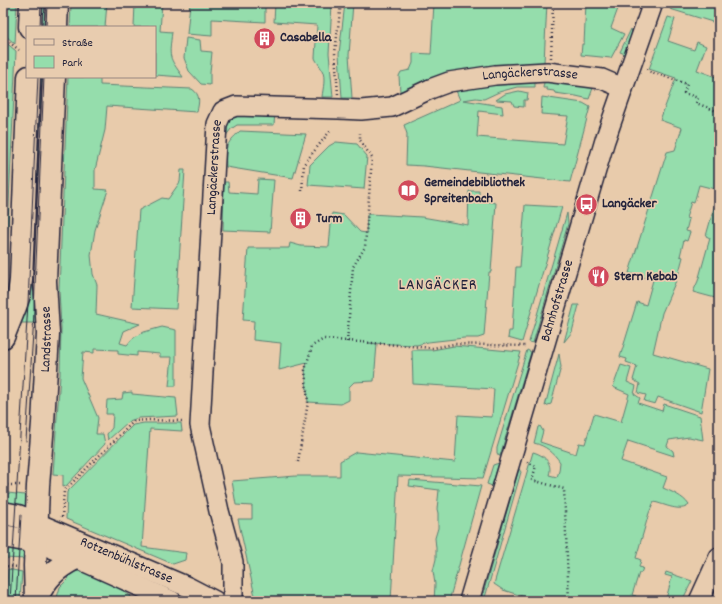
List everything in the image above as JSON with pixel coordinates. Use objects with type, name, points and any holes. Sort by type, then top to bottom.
[{"type":"main road","points":[[30,26],[31,3]]},
{"type":"main road","points":[[56,26],[57,3]]},
{"type":"main road","name":"Landstrasse","points":[[3,337],[19,295],[21,280],[29,78]]},
{"type":"main road","name":"Landstrasse","points":[[36,600],[35,575],[38,486],[48,334],[45,281],[54,78]]},
{"type":"main road","points":[[3,513],[18,516],[36,532]]},
{"type":"main road","points":[[3,536],[36,532]]},
{"type":"main road","points":[[36,600],[48,577],[63,565],[76,558]]},
{"type":"street","name":"Bahnhofstrasse","points":[[469,601],[605,140],[653,3]]},
{"type":"street","name":"Langäckerstrasse","points":[[233,601],[233,562],[219,511],[200,425],[216,124],[223,111],[236,106],[362,110],[392,107],[430,89],[449,82],[495,75],[551,72],[602,79],[623,88]]},
{"type":"street","name":"Langäckerstrasse","points":[[218,601],[221,561],[219,511]]},
{"type":"street","name":"Rotzenbühlstrasse","points":[[36,532],[76,558],[172,601]]},
{"type":"street","name":"Rotzenbühlstrasse","points":[[36,532],[188,587],[215,601]]},
{"type":"street","points":[[700,601],[719,557]]},
{"type":"path","points":[[339,100],[335,53],[341,3]]},
{"type":"path","points":[[551,72],[554,3]]},
{"type":"path","points":[[3,37],[19,50]]},
{"type":"path","points":[[648,71],[686,84],[684,93],[698,98],[696,103],[719,112]]},
{"type":"path","points":[[302,191],[304,164],[330,131]]},
{"type":"path","points":[[348,342],[353,267],[365,247],[372,158],[360,140],[360,133]]},
{"type":"path","points":[[298,462],[308,402],[305,370],[312,346],[324,339],[433,348],[454,344],[525,346]]},
{"type":"path","points":[[62,523],[64,491],[134,421],[183,421]]},
{"type":"path","points":[[527,462],[536,466],[532,480],[564,489],[569,601]]},
{"type":"green space","points":[[6,3],[17,3],[15,44],[5,35]]},
{"type":"green space","points":[[37,3],[51,3],[50,26],[36,26]]},
{"type":"green space","points":[[71,3],[107,3],[105,26],[70,26]]},
{"type":"green space","points":[[135,3],[162,3],[160,31],[172,32],[170,52],[172,60],[183,77],[156,75],[156,26],[134,26]]},
{"type":"green space","points":[[190,3],[265,3],[265,22],[212,19],[212,36],[187,34]]},
{"type":"green space","points":[[275,3],[315,3],[332,5],[329,53],[333,97],[322,97],[324,76],[315,58],[317,25],[274,22]]},
{"type":"green space","points":[[345,3],[353,3],[349,55],[352,98],[342,98],[339,54]]},
{"type":"green space","points":[[434,3],[547,3],[544,62],[460,73],[423,82],[400,92],[399,76],[401,72],[410,70],[413,63],[413,53],[431,54]]},
{"type":"green space","points":[[586,3],[620,3],[611,28],[624,34],[611,58],[581,55],[582,44],[584,44]]},
{"type":"green space","points":[[672,3],[719,3],[719,24],[670,9]]},
{"type":"green space","points":[[668,17],[675,19],[668,41],[694,50],[697,42],[706,46],[697,70],[716,77],[719,69],[719,190],[699,185],[694,203],[691,202],[686,218],[689,219],[686,231],[690,232],[687,241],[684,240],[680,256],[683,257],[678,276],[662,313],[653,353],[708,369],[701,412],[658,397],[655,404],[644,401],[646,395],[638,393],[640,384],[633,380],[637,366],[626,362],[627,359],[620,357],[637,302],[646,305],[653,280],[629,273],[667,152],[675,150],[682,128],[660,120],[676,78],[649,69]]},
{"type":"green space","points":[[631,29],[632,33],[625,54],[620,52]]},
{"type":"green space","points":[[186,38],[200,40],[201,51],[212,52],[210,85],[201,84],[189,71],[184,58]]},
{"type":"green space","points":[[4,41],[16,51],[5,290],[3,301],[3,134],[5,97],[3,92]]},
{"type":"green space","points":[[34,78],[48,78],[42,323],[15,323]]},
{"type":"green space","points":[[68,78],[100,78],[100,85],[192,89],[195,91],[199,102],[197,112],[107,106],[105,130],[95,170],[95,189],[108,190],[95,230],[91,255],[93,274],[97,285],[96,314],[140,324],[124,331],[120,343],[127,345],[133,338],[144,332],[162,327],[176,330],[176,386],[169,386],[172,357],[160,357],[160,354],[137,352],[137,356],[118,354],[118,350],[94,349],[94,353],[83,352],[81,378],[98,418],[96,434],[103,434],[105,444],[66,486],[63,487],[63,475],[53,474],[60,375],[61,328],[59,289]]},
{"type":"green space","points":[[535,82],[535,87],[517,87],[499,92],[484,99],[476,98],[463,100],[502,106],[503,114],[479,111],[477,137],[563,144],[568,116],[541,114],[542,97],[583,103],[590,107],[570,182],[406,165],[407,134],[404,125],[460,100],[454,86]]},
{"type":"green space","points":[[544,82],[593,88],[589,99],[555,93],[554,91],[547,90],[547,88],[543,88]]},
{"type":"green space","points":[[519,91],[528,93],[527,100],[524,100],[524,107],[514,106],[512,101],[496,100],[505,94]]},
{"type":"green space","points":[[275,112],[274,125],[237,125],[231,129],[222,141],[228,121],[237,113]]},
{"type":"green space","points":[[240,131],[306,134],[293,178],[226,167],[227,147],[231,140]]},
{"type":"green space","points":[[336,142],[357,144],[367,156],[364,189],[308,185],[310,165],[329,146]]},
{"type":"green space","points":[[181,170],[185,170],[176,309],[132,307],[139,210],[162,198],[168,199],[180,182]]},
{"type":"green space","points":[[258,179],[274,180],[270,232],[223,230],[224,182],[228,182],[229,192],[257,194]]},
{"type":"green space","points":[[719,190],[719,299],[693,292],[698,281],[710,238],[706,236]]},
{"type":"green space","points":[[469,191],[479,191],[479,200],[496,203],[491,272],[489,272],[484,336],[478,338],[428,342],[417,345],[369,343],[377,344],[374,381],[354,382],[349,387],[349,400],[341,404],[308,402],[305,370],[307,363],[279,370],[281,343],[253,340],[254,321],[243,320],[248,248],[289,248],[290,243],[301,246],[329,247],[332,213],[344,215],[360,232],[366,233],[367,215],[370,214],[422,217],[468,225]]},
{"type":"green space","points":[[525,205],[562,207],[522,342],[508,338],[509,331],[512,331],[516,267],[520,267]]},
{"type":"green space","points":[[567,213],[568,224],[533,343],[529,342]]},
{"type":"green space","points":[[574,305],[579,305],[572,332],[564,342]]},
{"type":"green space","points":[[454,346],[521,352],[483,478],[398,476],[391,601],[256,601],[238,519],[252,519],[252,506],[236,505],[232,481],[296,476],[340,476],[340,461],[356,452],[455,462],[458,415],[492,417],[494,389],[413,384],[412,350],[432,350]]},
{"type":"green space","points":[[527,350],[531,352],[499,456],[497,453],[497,448]]},
{"type":"green space","points":[[559,354],[561,367],[551,404],[545,406]]},
{"type":"green space","points":[[621,365],[631,368],[627,382],[636,386],[634,394],[640,398],[638,403],[662,411],[664,404],[700,416],[703,440],[689,437],[669,440],[667,446],[673,451],[674,456],[628,441],[621,461],[667,477],[663,488],[681,497],[689,505],[682,508],[677,508],[654,502],[649,513],[636,558],[641,560],[639,567],[643,568],[641,573],[639,573],[632,595],[636,596],[634,601],[538,601],[503,590],[494,584],[533,452],[541,455],[547,460],[550,467],[549,475],[557,477],[559,471],[560,462],[555,455],[546,448],[534,443],[538,427],[540,426],[543,431],[540,442],[576,454],[579,443],[585,444],[594,414],[621,422],[629,394],[613,387]]},
{"type":"green space","points":[[132,392],[132,394],[176,398],[178,416],[138,418],[129,421],[108,440],[107,434],[112,428],[113,414],[106,414],[107,400],[122,399],[123,393]]},
{"type":"green space","points":[[144,423],[181,423],[182,431],[150,429],[142,547],[186,553],[185,560],[173,564],[66,519],[67,492],[133,425]]},
{"type":"green space","points":[[499,463],[492,486],[487,484],[493,465]]},
{"type":"green space","points":[[519,469],[521,472],[484,601],[481,601]]},
{"type":"green space","points":[[410,480],[481,486],[449,601],[434,601],[435,584],[433,571],[436,559],[435,538],[438,528],[437,509],[439,490],[409,486]]},
{"type":"green space","points":[[8,493],[33,496],[29,509],[8,505]]},
{"type":"green space","points":[[11,546],[26,551],[27,559],[4,558]]},
{"type":"green space","points":[[8,569],[22,572],[20,601],[6,601]]},
{"type":"green space","points":[[74,571],[90,573],[104,579],[131,596],[129,601],[56,601],[60,587],[69,578],[66,574]]},
{"type":"green space","points":[[666,572],[692,581],[682,601],[666,599],[672,577],[665,575]]},
{"type":"tram line","points":[[40,26],[41,3]]},
{"type":"tram line","points":[[46,26],[47,3]]},
{"type":"tram line","points":[[10,601],[28,303],[38,78]]},
{"type":"tram line","points":[[26,441],[33,333],[44,78]]},
{"type":"tram line","points":[[16,601],[21,515]]},
{"type":"place","name":"Casabella","points":[[264,38]]},
{"type":"place","name":"Gemeindebibliothek Spreitenbach","points":[[409,191]]},
{"type":"place","name":"Langäcker","points":[[586,204]]},
{"type":"place","name":"Turm","points":[[301,219]]},
{"type":"place","name":"Stern Kebab","points":[[598,277]]},
{"type":"district","name":"LANGÄCKER","points":[[438,285]]}]
